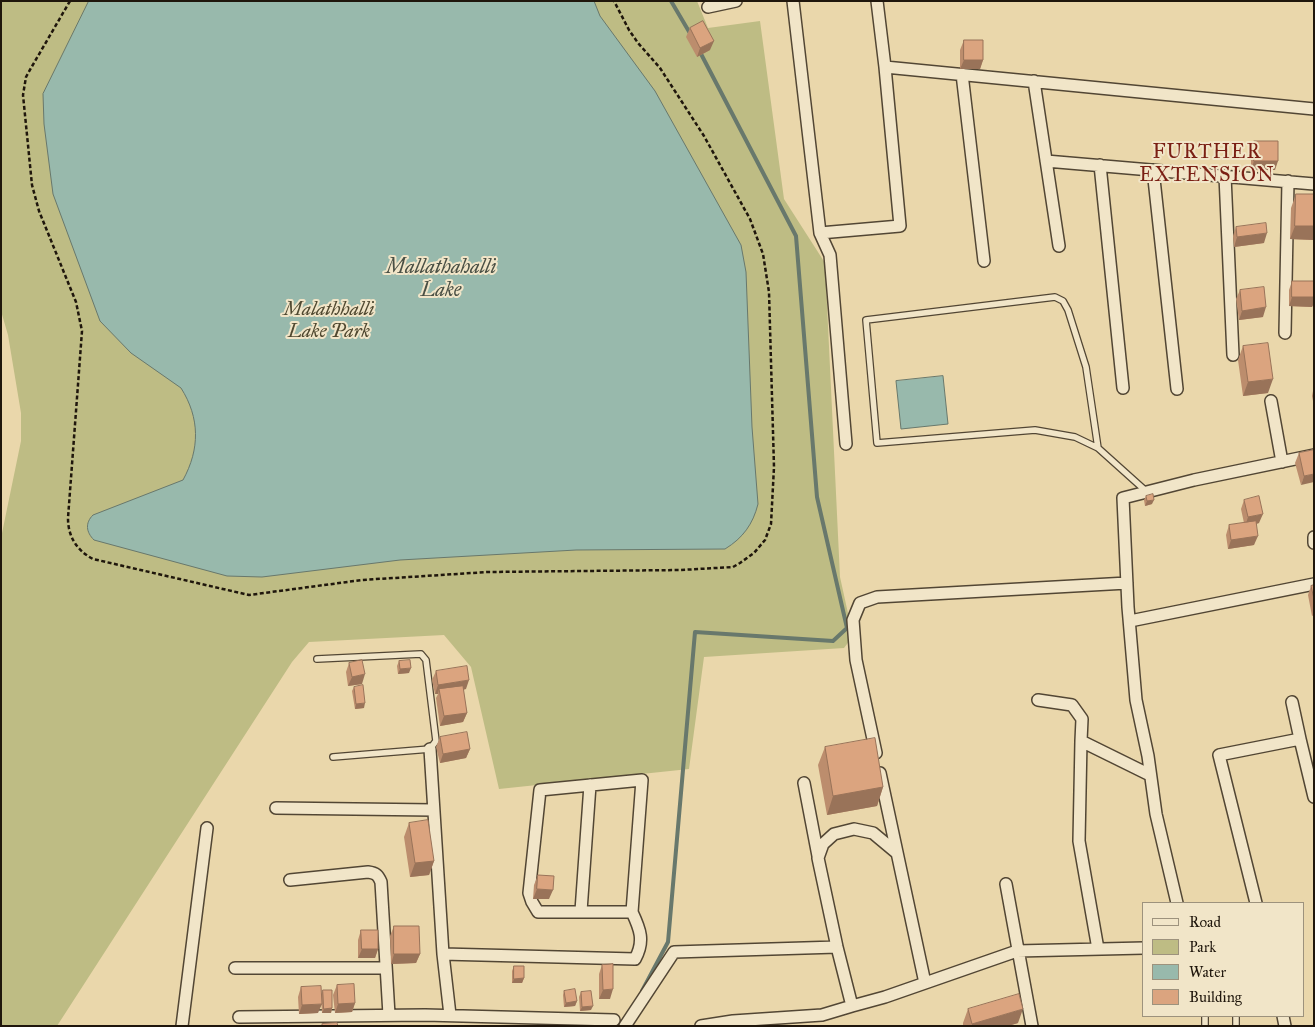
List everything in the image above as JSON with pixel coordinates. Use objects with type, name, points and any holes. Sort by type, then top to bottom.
[{"type":"street","points":[[708,7],[736,1]]},
{"type":"street","points":[[793,1],[820,233],[830,255],[846,444]]},
{"type":"street","points":[[820,233],[900,226],[877,1]]},
{"type":"street","points":[[885,68],[1314,109]]},
{"type":"street","points":[[962,74],[984,261]]},
{"type":"street","points":[[1034,81],[1059,246]]},
{"type":"street","points":[[1046,161],[1314,184]]},
{"type":"street","points":[[1100,165],[1123,388]]},
{"type":"street","points":[[1153,170],[1177,389]]},
{"type":"street","points":[[1225,176],[1233,355]]},
{"type":"street","points":[[1285,333],[1288,181]]},
{"type":"street","points":[[1271,401],[1282,462]]},
{"type":"street","points":[[1177,902],[1156,814],[1136,700],[1123,498],[1314,455]]},
{"type":"street","points":[[1314,537],[1314,543]]},
{"type":"street","points":[[926,983],[856,660],[853,620],[860,603],[877,597],[1127,583]]},
{"type":"street","points":[[1130,621],[1314,584]]},
{"type":"street","points":[[1038,700],[1072,706],[1082,719],[1079,841],[1098,949]]},
{"type":"street","points":[[1292,702],[1314,797]]},
{"type":"street","points":[[1256,902],[1219,755],[1300,739]]},
{"type":"street","points":[[1080,741],[1150,775]]},
{"type":"street","points":[[430,749],[443,954],[450,1015]]},
{"type":"street","points":[[443,954],[635,959],[640,949],[641,939],[632,912],[642,780],[540,790],[529,893],[538,912],[632,912]]},
{"type":"street","points":[[804,783],[837,947],[852,1006]]},
{"type":"street","points":[[581,911],[590,785]]},
{"type":"street","points":[[276,808],[433,810]]},
{"type":"street","points":[[182,1026],[207,828]]},
{"type":"street","points":[[818,858],[824,844],[834,834],[854,829],[873,833],[898,853]]},
{"type":"street","points":[[290,880],[368,872],[379,876],[381,882],[388,1015]]},
{"type":"street","points":[[1006,884],[1032,1026]]},
{"type":"street","points":[[625,1026],[674,952],[837,947]]},
{"type":"street","points":[[701,1026],[733,1021],[822,1015],[885,997],[1017,951],[1142,948]]},
{"type":"street","points":[[235,968],[386,968]]},
{"type":"street","points":[[239,1016],[388,1015],[426,1020],[450,1015],[614,1020]]},
{"type":"lane","points":[[1098,448],[1086,367],[1068,310],[1063,301],[1055,297],[866,320],[877,443],[1035,430],[1075,438],[1098,448],[1148,492]]},
{"type":"lane","points":[[317,659],[421,654],[426,660],[436,741],[430,749],[333,757]]},
{"type":"path","points":[[70,1],[31,68],[22,95],[34,196],[76,302],[81,320],[82,341],[68,518],[70,535],[79,550],[92,559],[249,596],[372,579],[488,572],[682,570],[733,567],[748,559],[764,540],[773,515],[774,467],[769,292],[763,254],[750,219],[704,136],[660,68],[629,30],[614,1]]},
{"type":"green space","name":"Malathhalli Lake Park","points":[[1,1],[697,1],[708,28],[760,21],[784,199],[825,263],[840,577],[853,636],[844,648],[704,657],[689,769],[499,789],[471,667],[444,635],[309,642],[292,662],[57,1026],[1,1026],[1,538],[21,441],[21,413],[8,335],[1,311]]},
{"type":"water","name":"Mallathahalli Lake","points":[[89,1],[594,1],[600,16],[655,91],[741,245],[746,272],[752,427],[758,504],[746,530],[725,549],[576,550],[400,560],[262,577],[227,576],[94,540],[89,534],[88,528],[89,521],[93,515],[183,480],[193,457],[196,434],[192,411],[181,388],[131,353],[100,321],[53,194],[44,124],[43,94]]},
{"type":"water","points":[[943,376],[948,424],[901,429],[896,381]]},
{"type":"building","points":[[703,21],[714,41],[700,48],[690,28]]},
{"type":"building","points":[[964,40],[983,40],[983,60],[964,60]]},
{"type":"building","points":[[1254,141],[1278,141],[1278,161],[1254,161]]},
{"type":"building","points":[[1296,194],[1314,194],[1314,226],[1295,226]]},
{"type":"building","points":[[1266,223],[1267,233],[1237,237],[1236,227]]},
{"type":"building","points":[[1292,281],[1314,281],[1314,297],[1292,297]]},
{"type":"building","points":[[1264,287],[1266,307],[1242,311],[1240,290]]},
{"type":"building","points":[[1268,343],[1273,379],[1248,382],[1243,346]]},
{"type":"building","points":[[1314,450],[1314,474],[1304,476],[1299,453]]},
{"type":"building","points":[[1153,494],[1154,500],[1147,501],[1146,496]]},
{"type":"building","points":[[1259,496],[1263,514],[1248,517],[1244,500]]},
{"type":"building","points":[[1256,521],[1258,536],[1231,540],[1229,525]]},
{"type":"building","points":[[1314,585],[1314,599],[1311,586]]},
{"type":"building","points":[[362,660],[365,674],[352,677],[349,663]]},
{"type":"building","points":[[410,660],[411,668],[400,669],[399,661]]},
{"type":"building","points":[[467,666],[469,680],[438,685],[436,671]]},
{"type":"building","points":[[363,685],[365,703],[356,704],[354,687]]},
{"type":"building","points":[[463,686],[467,713],[444,716],[439,689]]},
{"type":"building","points":[[467,732],[470,749],[443,754],[440,737]]},
{"type":"building","points":[[875,738],[883,787],[833,796],[825,747]]},
{"type":"building","points":[[428,820],[434,861],[415,863],[409,823]]},
{"type":"building","points":[[538,875],[554,876],[553,890],[537,889]]},
{"type":"building","points":[[394,926],[419,926],[420,954],[394,954]]},
{"type":"building","points":[[361,930],[378,930],[378,949],[362,949]]},
{"type":"building","points":[[613,964],[613,989],[603,990],[602,965]]},
{"type":"building","points":[[514,966],[524,966],[524,978],[514,979]]},
{"type":"building","points":[[354,984],[355,1003],[338,1004],[337,985]]},
{"type":"building","points":[[321,986],[322,1004],[302,1005],[301,987]]},
{"type":"building","points":[[575,989],[577,1001],[566,1003],[564,991]]},
{"type":"building","points":[[323,990],[332,990],[332,1008],[324,1009]]},
{"type":"building","points":[[591,991],[593,1006],[582,1007],[581,992]]},
{"type":"building","points":[[1019,994],[1023,1009],[972,1024],[968,1009]]},
{"type":"building","points":[[337,1023],[338,1026],[322,1026],[322,1024]]},
{"type":"waterway","points":[[671,1],[691,35]]},
{"type":"waterway","points":[[642,991],[668,942],[695,632],[833,641],[847,628],[817,497],[796,236],[700,52]]},
{"type":"district","name":"FURTHER EXTENSION","points":[[1207,164]]}]
